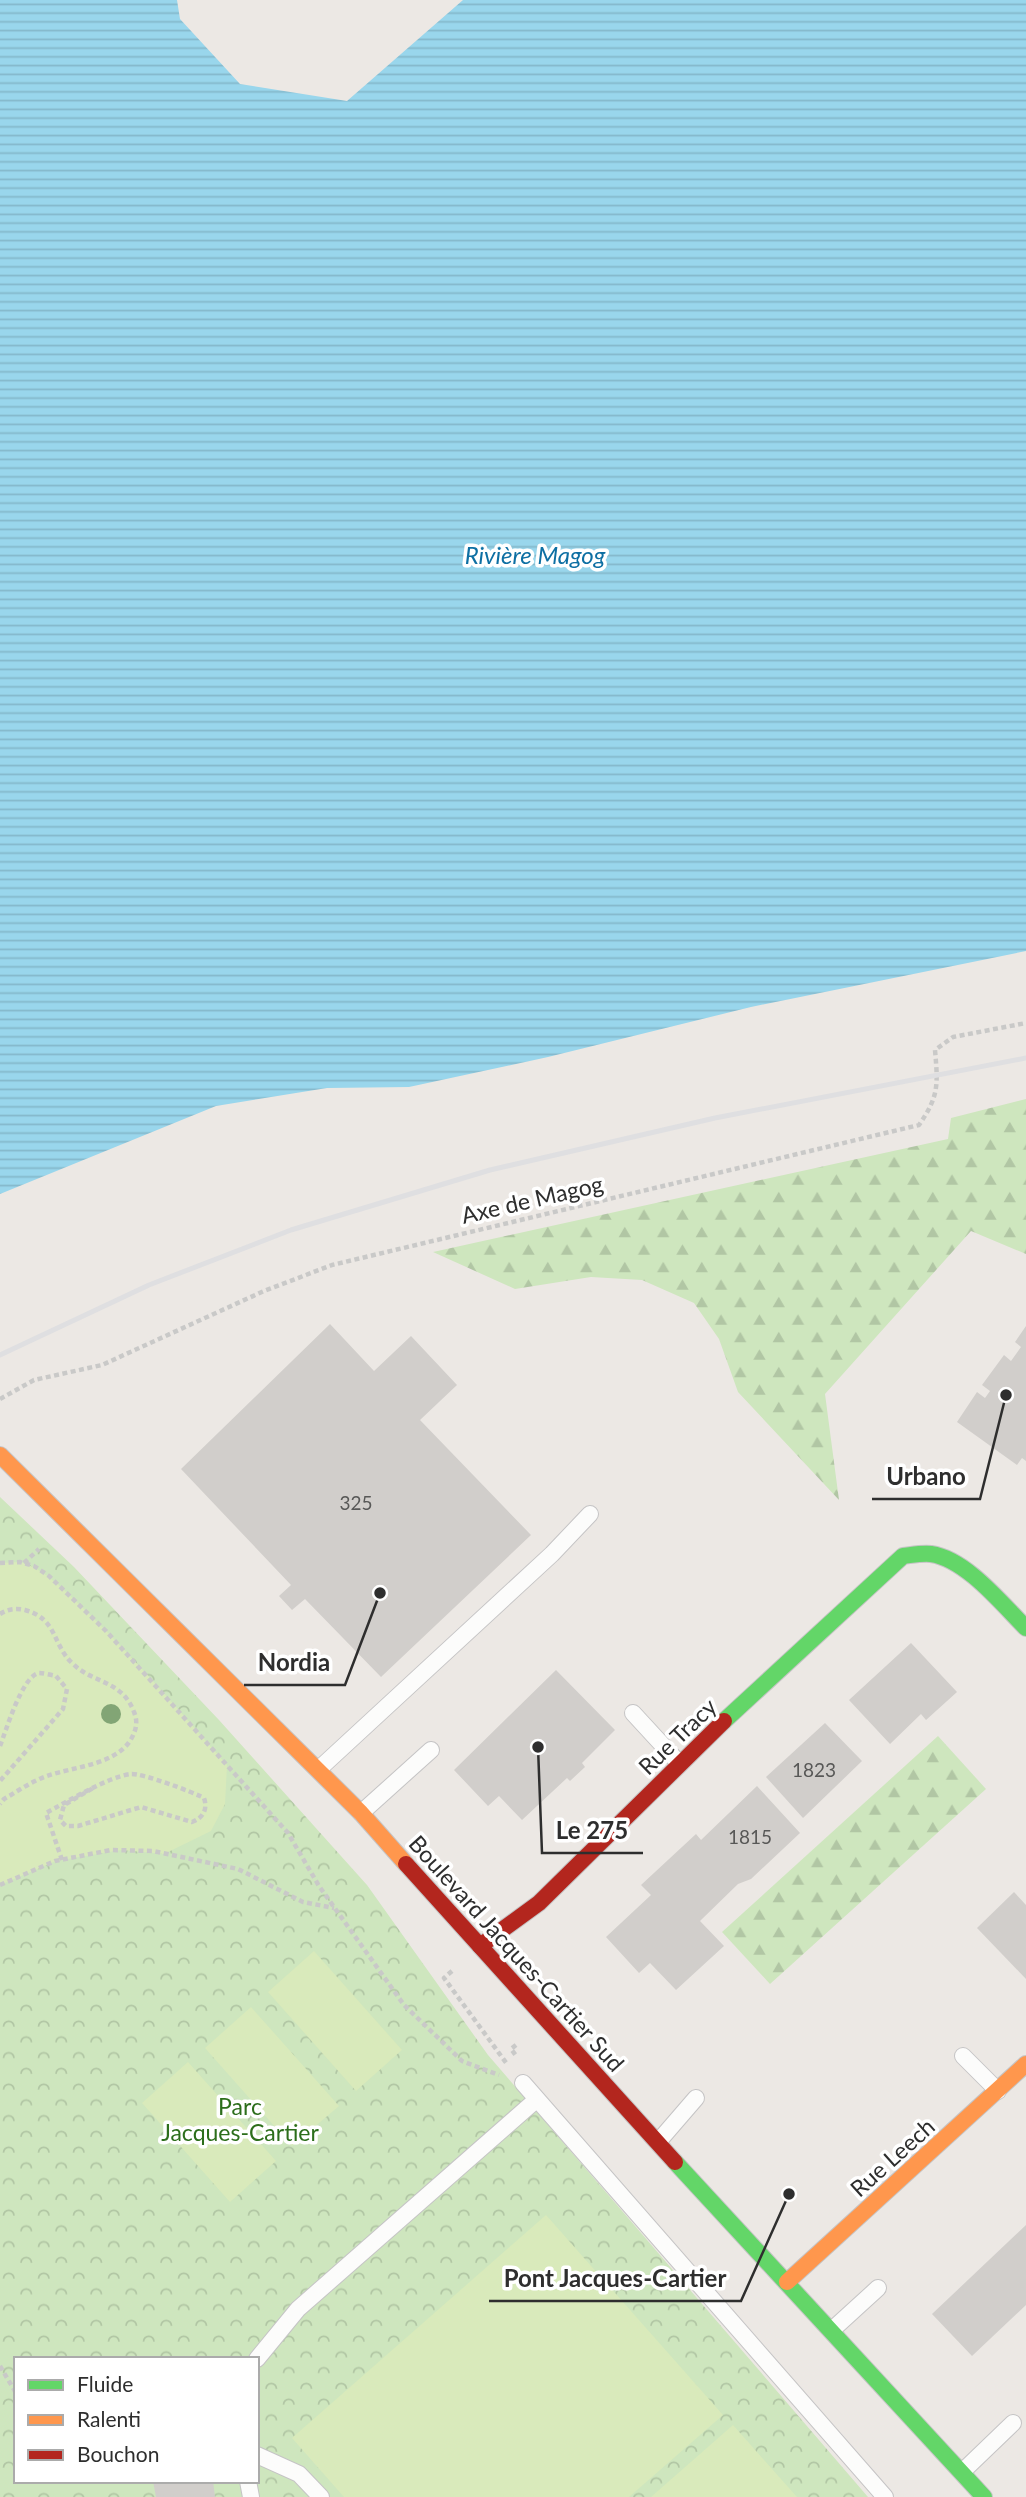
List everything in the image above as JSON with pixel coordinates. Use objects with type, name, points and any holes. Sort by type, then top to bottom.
[{"type":"main road","name":"Boulevard Jacques-Cartier Sud","points":[[0,1455],[361,1813],[984,2497]]},
{"type":"main road","name":"Rue Tracy","points":[[480,1946],[539,1903],[679,1763],[904,1556],[933,1554],[956,1564],[977,1580],[1026,1628]]},
{"type":"main road","name":"Rue Leech","points":[[787,2282],[1026,2064]]},
{"type":"lane","points":[[319,1769],[552,1554],[590,1514]]},
{"type":"lane","points":[[632,1713],[679,1763]]},
{"type":"lane","points":[[361,1813],[431,1750]]},
{"type":"lane","points":[[963,2056],[998,2091]]},
{"type":"lane","points":[[523,2084],[886,2497]]},
{"type":"lane","points":[[658,2142],[696,2098]]},
{"type":"lane","points":[[259,2357],[298,2309],[536,2099]]},
{"type":"lane","points":[[832,2330],[878,2288]]},
{"type":"lane","points":[[962,2472],[1013,2423]]},
{"type":"lane","points":[[259,2456],[299,2474],[321,2497]]},
{"type":"path","name":"Axe de Magog","points":[[0,1399],[34,1380],[102,1364],[264,1291],[332,1265],[919,1125],[934,1104],[937,1076],[935,1050],[953,1037],[1026,1023]]},
{"type":"path","points":[[0,1563],[20,1562],[34,1566],[49,1576],[107,1631],[288,1833],[335,1908],[404,2005],[462,2061],[523,2084]]},
{"type":"path","points":[[0,1614],[8,1609],[21,1609],[40,1615],[50,1625],[72,1664],[119,1689],[130,1699],[136,1717],[136,1730],[121,1751],[106,1759],[44,1777],[4,1799],[0,1804]]},
{"type":"path","points":[[0,1746],[20,1694],[30,1678],[39,1673],[56,1676],[67,1689],[63,1709],[0,1781]]},
{"type":"path","points":[[62,1860],[46,1813],[95,1787],[132,1774],[194,1793],[204,1798],[206,1805],[199,1819],[192,1822],[141,1807],[78,1826],[66,1826],[60,1820],[64,1805],[95,1787]]},
{"type":"path","points":[[0,1885],[62,1860],[111,1850],[153,1851],[238,1868],[303,1902],[335,1908]]},
{"type":"path","points":[[480,1946],[444,1978],[523,2084]]},
{"type":"path","points":[[510,2049],[516,2045]]},
{"type":"path","points":[[0,2366],[14,2390]]},
{"type":"green space","points":[[1026,1099],[1026,1254],[971,1231],[825,1394],[839,1500],[738,1392],[719,1339],[694,1303],[642,1280],[591,1277],[515,1289],[433,1252],[948,1139],[951,1118]]},
{"type":"green space","name":"Parc Jacques-Cartier","points":[[0,1497],[74,1567],[219,1720],[367,1885],[488,2055],[868,2497],[0,2497]]},
{"type":"green space","points":[[20,1562],[46,1575],[84,1609],[140,1666],[227,1765],[225,1804],[211,1831],[164,1854],[121,1850],[56,1861],[0,1885],[0,1563]]},
{"type":"green space","points":[[938,1736],[986,1789],[770,1984],[722,1932]]},
{"type":"green space","points":[[314,1951],[402,2050],[356,2091],[268,1992]]},
{"type":"green space","points":[[251,2007],[339,2106],[292,2146],[205,2048]]},
{"type":"green space","points":[[188,2062],[276,2161],[230,2202],[142,2103]]},
{"type":"green space","points":[[546,2215],[723,2415],[629,2497],[344,2497],[292,2438]]},
{"type":"green space","points":[[733,2425],[797,2497],[651,2497]]},
{"type":"water","name":"Rivière Magog","points":[[0,0],[177,0],[180,19],[240,84],[347,101],[463,0],[1026,0],[1026,951],[751,1007],[548,1057],[409,1087],[327,1088],[216,1106],[0,1194]]},
{"type":"building","points":[[330,1324],[374,1371],[411,1336],[457,1385],[420,1420],[531,1535],[381,1677],[305,1599],[292,1610],[279,1596],[291,1585],[181,1469]]},
{"type":"building","points":[[1026,1326],[1026,1461],[1022,1458],[1017,1465],[957,1422],[977,1392],[985,1398],[990,1391],[982,1385],[1004,1355],[1011,1361],[1021,1347],[1015,1342]]},
{"type":"building","points":[[911,1643],[957,1692],[926,1720],[921,1714],[890,1744],[849,1700]]},
{"type":"building","points":[[556,1670],[615,1730],[582,1763],[585,1767],[570,1781],[567,1778],[522,1820],[499,1796],[488,1806],[454,1770]]},
{"type":"building","points":[[825,1723],[862,1761],[803,1818],[766,1777]]},
{"type":"building","points":[[757,1786],[800,1833],[751,1879],[738,1884],[700,1921],[724,1946],[676,1990],[650,1963],[639,1973],[606,1937],[651,1895],[641,1885],[696,1834],[701,1840]]},
{"type":"building","points":[[1014,1892],[1026,1905],[1026,1979],[977,1928]]},
{"type":"building","points":[[1026,2225],[1026,2305],[972,2356],[932,2314]]},
{"type":"building","points":[[153,2483],[213,2483],[215,2497],[156,2497]]},
{"type":"railway","points":[[0,1355],[149,1285],[291,1230],[490,1170],[715,1118],[1026,1058]]},
{"type":"traffic: fast","points":[[724,1721],[903,1556],[931,1554],[957,1564],[983,1584],[1026,1628]]},
{"type":"traffic: fast","points":[[675,2162],[984,2497]]},
{"type":"traffic: slow","points":[[0,1455],[361,1813],[406,1864]]},
{"type":"traffic: slow","points":[[787,2282],[1026,2064]]},
{"type":"traffic: jam","points":[[480,1946],[539,1903],[724,1721]]},
{"type":"traffic: jam","points":[[406,1864],[675,2162]]},
{"type":"place","name":"Urbano","points":[[1006,1395]]},
{"type":"place","name":"Nordia","points":[[380,1593]]},
{"type":"place","name":"Le 275","points":[[538,1747]]},
{"type":"place","name":"Pont Jacques-Cartier","points":[[789,2194]]}]
